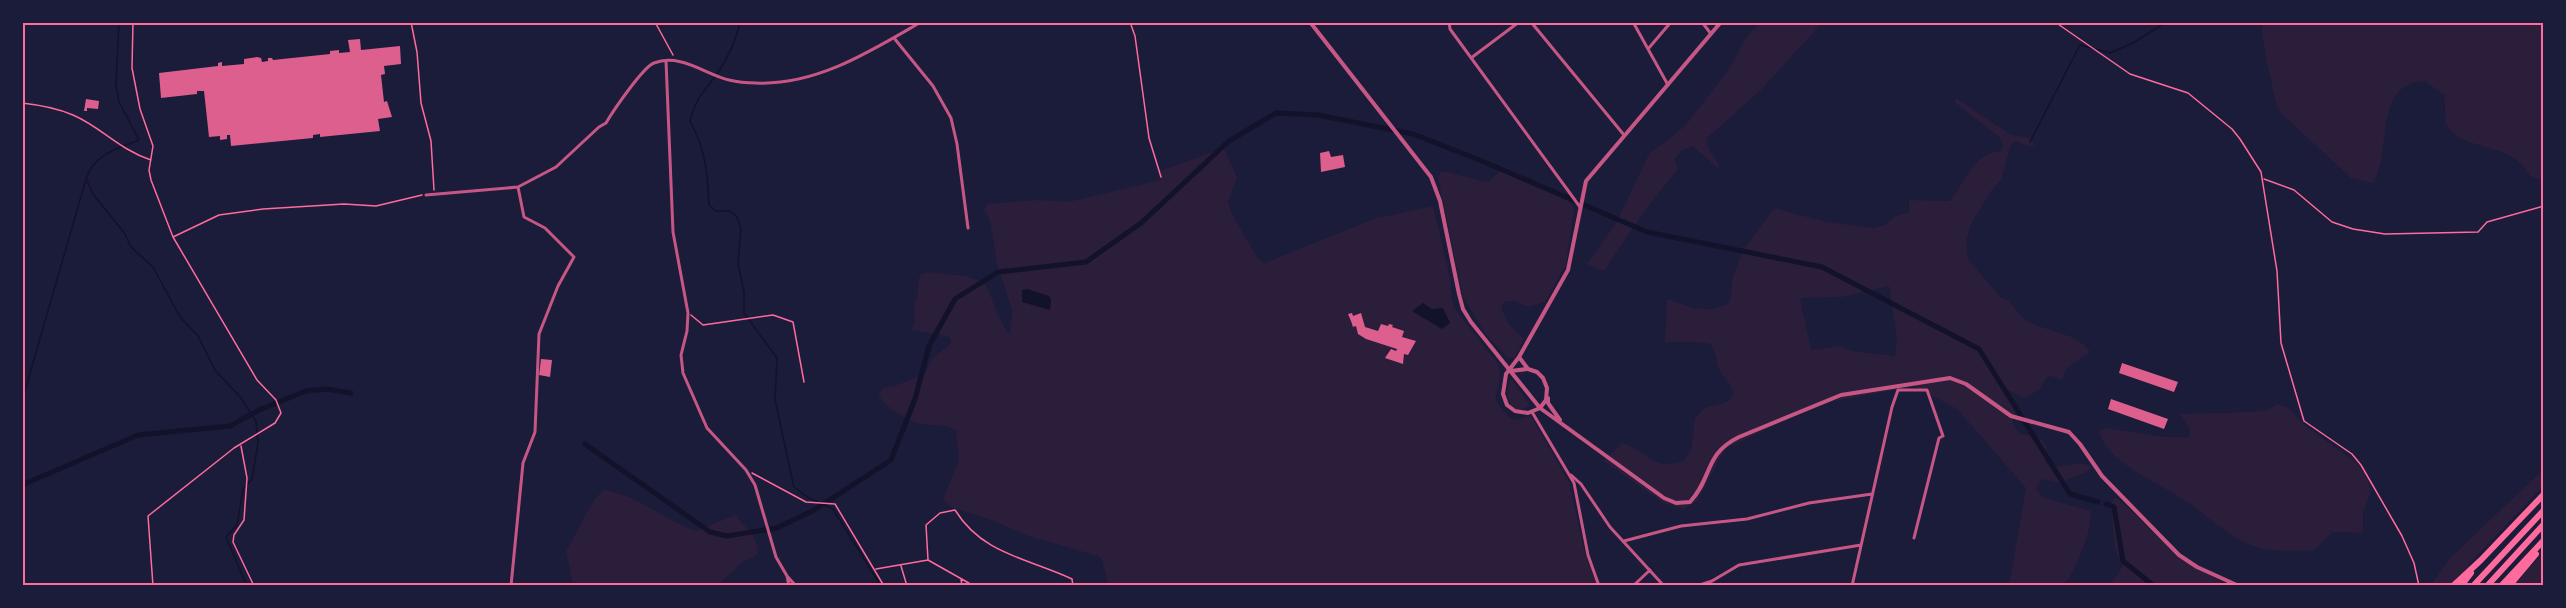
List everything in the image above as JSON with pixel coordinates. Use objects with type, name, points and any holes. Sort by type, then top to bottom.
[{"type":"highway","points":[[2453,585],[2481,560],[2544,494]]},
{"type":"highway","points":[[2473,585],[2544,510]]},
{"type":"highway","points":[[2487,585],[2544,524]]},
{"type":"highway","points":[[2501,585],[2544,540]]},
{"type":"highway","points":[[2509,585],[2544,545]]},
{"type":"highway","points":[[2462,585],[2481,560]]},
{"type":"street","points":[[426,195],[518,187],[556,167],[606,123],[644,70],[654,63],[676,61],[728,80],[756,83],[784,82],[815,75],[861,56],[921,22]]},
{"type":"street","points":[[1310,22],[1406,144],[1436,188],[1463,309],[1540,408],[1664,498],[1682,504],[1690,502],[1696,496],[1713,459],[1725,444],[1841,395],[1898,388],[1942,378],[1958,380],[2011,416],[2069,432],[2102,476],[2179,555],[2198,567],[2239,585]]},
{"type":"street","points":[[1449,22],[1450,29],[1580,207]]},
{"type":"street","points":[[1472,58],[1519,22]]},
{"type":"street","points":[[1633,22],[1668,85]]},
{"type":"street","points":[[1648,49],[1671,22]]},
{"type":"street","points":[[1702,22],[1711,34]]},
{"type":"street","points":[[1547,394],[1540,408],[1532,412],[1520,413],[1507,405],[1503,394],[1504,384],[1506,374],[1519,357],[1568,270],[1586,181],[1721,22]]},
{"type":"street","points":[[1531,23],[1624,135]]},
{"type":"street","points":[[894,38],[933,86],[951,118],[957,144],[968,228]]},
{"type":"street","points":[[666,61],[673,232],[688,313],[687,331],[681,355],[683,373],[707,428],[746,470],[762,504],[776,557],[787,576],[796,585]]},
{"type":"street","points":[[511,585],[523,463],[529,453],[534,432],[539,334],[558,286],[574,257],[545,228],[524,217],[518,187]]},
{"type":"street","points":[[1519,357],[1528,369]]},
{"type":"street","points":[[1510,371],[1528,369],[1537,372],[1543,378],[1548,403],[1567,427]]},
{"type":"street","points":[[1852,585],[1898,388]]},
{"type":"street","points":[[1898,388],[1927,390],[1943,436],[1940,438],[1914,538]]},
{"type":"street","points":[[1532,412],[1570,474],[1581,484],[1610,527],[1664,585]]},
{"type":"street","points":[[1570,474],[1588,555],[1599,585]]},
{"type":"street","points":[[1624,541],[1681,526],[1747,519],[1809,503],[1873,494]]},
{"type":"street","points":[[1697,585],[1712,581],[1739,565],[1861,545]]},
{"type":"street","points":[[1634,585],[1650,570]]},
{"type":"street","points":[[787,576],[789,585]]},
{"type":"path","points":[[133,22],[132,68],[140,109],[152,139],[150,174],[173,237],[257,380],[281,407],[275,423],[234,448],[148,516],[153,585]]},
{"type":"path","points":[[411,22],[417,52],[420,103],[430,141],[434,194]]},
{"type":"path","points":[[655,22],[676,61]]},
{"type":"path","points":[[1130,22],[1135,36],[1149,138],[1161,177]]},
{"type":"path","points":[[2055,22],[2130,74],[2188,93],[2232,129],[2261,172],[2277,271],[2281,343],[2304,421],[2352,454],[2361,465],[2402,536],[2414,563],[2419,585]]},
{"type":"path","points":[[22,103],[50,107],[73,115],[125,150],[152,161]]},
{"type":"path","points":[[2263,179],[2294,190],[2332,222],[2353,230],[2385,234],[2478,232],[2487,222],[2544,206]]},
{"type":"path","points":[[173,237],[219,215],[263,209],[344,204],[376,206],[398,199],[426,195]]},
{"type":"path","points":[[688,313],[703,325],[773,315],[793,322],[804,382]]},
{"type":"path","points":[[242,444],[247,478],[244,520],[234,535],[233,542],[254,585]]},
{"type":"path","points":[[746,470],[806,502],[835,504],[884,585]]},
{"type":"path","points":[[928,561],[926,525],[940,513],[955,510],[963,524],[984,543],[1072,579],[1073,585]]},
{"type":"path","points":[[875,570],[928,561],[974,585]]},
{"type":"path","points":[[901,565],[907,585]]},
{"type":"path","points":[[961,579],[962,585]]},
{"type":"shaded area","points":[[1760,22],[1822,23],[1761,90],[1707,138],[1707,145],[1719,165],[1718,168],[1692,146],[1682,150],[1675,159],[1678,169],[1645,210],[1604,271],[1587,264],[1616,223],[1649,154],[1685,126],[1729,69],[1746,37]]},
{"type":"shaded area","points":[[2263,23],[2543,23],[2543,178],[2538,179],[2532,176],[2512,157],[2454,134],[2446,124],[2444,95],[2425,81],[2408,85],[2397,93],[2387,121],[2379,170],[2373,183],[2351,178],[2277,107],[2262,32]]},
{"type":"shaded area","points":[[1956,98],[2011,135],[2030,138],[2035,145],[2029,147],[2015,141],[2010,147],[2001,180],[1991,191],[1971,224],[1966,242],[1968,259],[2001,298],[2008,300],[2025,319],[2035,325],[2076,339],[2089,350],[2089,354],[2069,367],[2062,380],[2047,377],[2039,390],[2025,398],[2007,390],[2005,393],[2017,409],[2012,423],[2020,434],[2035,437],[2045,444],[2047,464],[2090,466],[2087,472],[2062,483],[2042,479],[2036,489],[2044,498],[2091,511],[2090,526],[2084,547],[2067,581],[2058,586],[2009,585],[2026,488],[1957,409],[1914,386],[1819,404],[1725,449],[1697,501],[1684,509],[1663,503],[1604,461],[1622,443],[1657,462],[1672,464],[1684,461],[1691,449],[1695,419],[1704,408],[1727,402],[1733,395],[1730,385],[1719,369],[1710,344],[1665,342],[1667,299],[1693,308],[1714,309],[1728,304],[1733,277],[1743,250],[1773,210],[1777,209],[1827,222],[1873,228],[1885,225],[1894,217],[1909,212],[1909,200],[1949,201],[1976,163],[1991,153],[2001,151],[2003,145],[1999,137],[1955,102]],"holes":[[[1889,286],[1897,338],[1895,356],[1851,351],[1840,346],[1811,350],[1800,298],[1842,297]]]},
{"type":"shaded area","points":[[1224,148],[1237,178],[1228,202],[1232,214],[1258,259],[1265,263],[1374,219],[1433,206],[1455,309],[1498,364],[1500,374],[1496,398],[1498,404],[1513,420],[1531,416],[1569,482],[1584,549],[1596,585],[1108,585],[1102,559],[1098,556],[1028,536],[994,521],[951,507],[943,499],[959,460],[956,431],[946,426],[921,424],[907,419],[894,411],[878,395],[883,388],[925,374],[932,359],[951,343],[951,339],[947,336],[911,330],[915,322],[914,302],[921,275],[935,273],[981,281],[988,290],[1001,322],[1010,334],[1012,310],[997,264],[990,220],[984,210],[988,204],[1038,200],[1068,202],[1161,180],[1160,171]]},
{"type":"shaded area","points":[[1502,169],[1564,193],[1574,209],[1566,265],[1545,302],[1529,307],[1514,301],[1506,301],[1501,307],[1509,324],[1524,339],[1515,358],[1508,358],[1486,335],[1463,297],[1438,178],[1441,171],[1488,182]]},
{"type":"shaded area","points":[[1027,289],[1049,296],[1050,310],[1022,302],[1022,290]]},
{"type":"shaded area","points":[[1423,303],[1432,309],[1443,308],[1450,323],[1442,329],[1412,311]]},
{"type":"shaded area","points":[[1511,379],[1530,405],[1524,409],[1518,410],[1510,404],[1508,385]]},
{"type":"shaded area","points":[[2277,404],[2287,407],[2306,426],[2358,464],[2365,474],[2371,491],[2363,513],[2363,533],[2333,532],[2314,550],[2274,550],[2253,546],[2233,536],[2190,504],[2124,464],[2104,443],[2099,431],[2105,428],[2166,437],[2189,437],[2190,429],[2180,414],[2253,412],[2267,410]]},
{"type":"shaded area","points":[[2543,470],[2543,486],[2471,562],[2454,585],[2430,586],[2451,557]]},
{"type":"shaded area","points":[[603,490],[615,492],[639,502],[696,531],[735,515],[754,538],[758,554],[743,562],[717,585],[573,585],[566,551],[587,511]]},
{"type":"shaded area","points":[[2114,499],[2124,504],[2182,560],[2227,585],[2109,586],[2123,566],[2115,548],[2111,502]]},
{"type":"shaded area","points":[[2543,553],[2543,585],[2513,585]]},
{"type":"building","points":[[360,39],[361,50],[400,46],[401,64],[384,66],[385,74],[381,75],[384,102],[387,101],[392,117],[378,119],[380,131],[320,137],[320,134],[313,135],[313,138],[231,146],[230,135],[227,135],[227,139],[220,140],[220,136],[209,137],[204,91],[197,91],[197,94],[161,98],[159,73],[218,66],[218,63],[222,62],[222,66],[244,64],[244,59],[257,57],[261,58],[262,62],[268,61],[268,58],[273,60],[330,54],[330,51],[339,50],[339,53],[350,52],[348,40]]},
{"type":"building","points":[[86,99],[99,101],[98,109],[87,108],[87,111],[84,111]]},
{"type":"building","points":[[1329,151],[1331,157],[1343,155],[1345,167],[1321,172],[1320,153]]},
{"type":"building","points":[[1352,313],[1353,316],[1361,313],[1365,327],[1378,331],[1381,324],[1393,325],[1392,327],[1404,331],[1402,337],[1416,341],[1408,355],[1404,354],[1403,364],[1385,358],[1391,349],[1396,351],[1397,349],[1358,334],[1348,314]]},
{"type":"building","points":[[541,359],[552,360],[550,377],[539,375]]},
{"type":"building","points":[[2122,363],[2178,382],[2174,392],[2119,373]]},
{"type":"building","points":[[2111,399],[2168,419],[2164,429],[2108,409]]},
{"type":"waterway","points":[[119,22],[116,85],[119,102],[139,140],[100,158],[89,171],[86,179],[93,194],[125,234],[131,247],[153,267],[180,317],[198,336],[215,370],[241,398],[256,421],[258,443],[252,479],[243,489],[237,525],[226,537],[247,586]]},
{"type":"waterway","points":[[740,22],[729,54],[699,99],[690,121],[705,162],[709,205],[716,211],[730,211],[737,217],[741,228],[738,263],[744,292],[744,313],[777,358],[775,400],[794,487],[809,498],[833,509],[881,586]]},
{"type":"waterway","points":[[2030,142],[2080,45],[2110,53],[2133,43],[2166,22]]},
{"type":"waterway","points":[[585,444],[710,532],[727,536],[777,528],[814,510],[891,460],[915,399],[929,346],[955,299],[998,272],[1086,262],[1141,223],[1229,141],[1276,113],[1318,115],[1413,134],[1647,232],[1822,267],[1979,349],[2070,494],[2098,502]]},
{"type":"waterway","points":[[22,401],[86,179]]},
{"type":"waterway","points":[[22,485],[138,435],[230,426],[259,410],[306,391],[327,389],[351,393]]},
{"type":"waterway","points":[[2106,504],[2114,507],[2123,561],[2154,586]]}]
